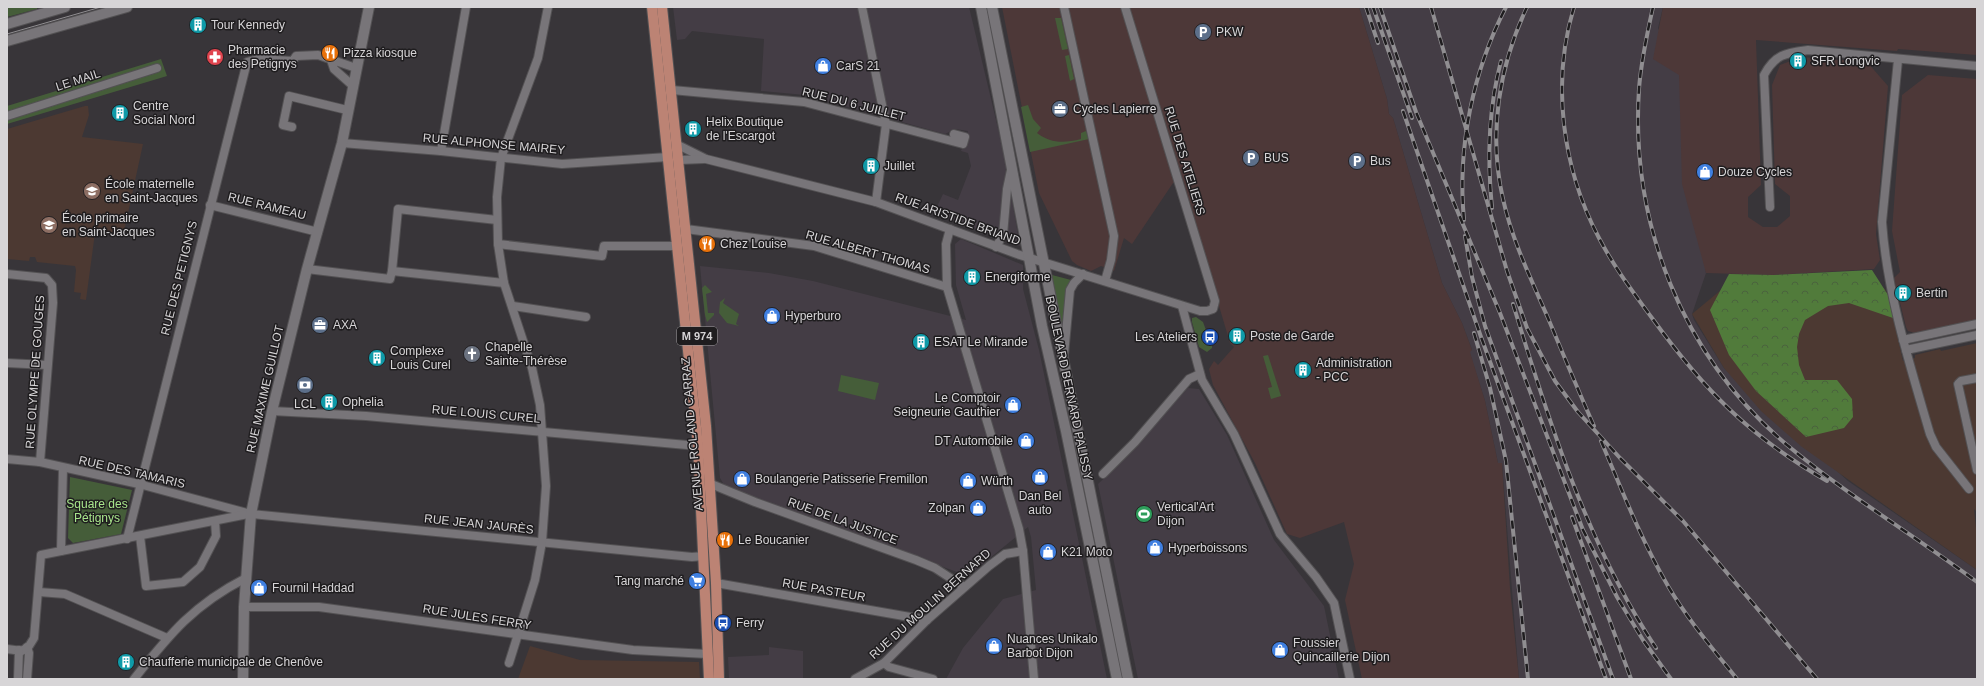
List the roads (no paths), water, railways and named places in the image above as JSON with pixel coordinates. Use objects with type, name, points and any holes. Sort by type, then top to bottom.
[{"type":"main road","points":[[7,24],[65,7]]},
{"type":"main road","points":[[7,41],[127,7]]},
{"type":"main road","name":"RUE MAXIME GUILLOT","points":[[243,679],[244,607],[251,514],[272,411],[307,268],[342,142],[352,85],[369,7]]},
{"type":"main road","name":"M 974","points":[[652,7],[662,45]]},
{"type":"main road","name":"M 974","points":[[662,7],[665,30]]},
{"type":"main road","name":"M 974","points":[[662,45],[665,30],[666,7]]},
{"type":"main road","name":"BOULEVARD BERNARD PALISSY","points":[[981,7],[1028,258],[1117,679]]},
{"type":"main road","name":"BOULEVARD BERNARD PALISSY","points":[[992,7],[1128,679]]},
{"type":"main road","name":"AVENUE ROLAND CARRAZ","points":[[662,45],[672,90],[711,484],[719,679]]},
{"type":"main road","name":"AVENUE ROLAND CARRAZ","points":[[662,45],[666,137],[698,446],[709,679]]},
{"type":"main road","points":[[666,137],[679,160]]},
{"type":"main road","points":[[704,556],[716,583]]},
{"type":"street","points":[[441,151],[456,53],[466,7]]},
{"type":"street","points":[[509,663],[536,580],[542,542],[546,486],[540,405],[532,368],[513,306],[504,283],[498,244],[497,197],[501,158],[538,58],[548,7]]},
{"type":"street","points":[[862,7],[886,124],[876,202]]},
{"type":"street","points":[[1064,7],[1114,236],[1111,260],[1105,281]]},
{"type":"street","name":"RUE DES ATELIERS","points":[[1125,7],[1215,304],[1210,310],[1200,311]]},
{"type":"street","points":[[1770,207],[1764,75],[1770,64],[1777,58],[1788,53],[1808,50],[1898,60],[1977,66]]},
{"type":"street","name":"RUE DES PETIGNYS","points":[[127,539],[139,484],[247,62],[258,59],[293,61],[296,56],[318,55],[356,68]]},
{"type":"street","points":[[331,60],[334,69],[352,85]]},
{"type":"street","points":[[1898,60],[1882,222],[1888,274],[1903,340],[1930,434],[1936,447],[1970,489]]},
{"type":"street","name":"LE MAIL","points":[[7,116],[157,68]]},
{"type":"street","name":"RUE DU 6 JUILLET","points":[[672,90],[804,102],[963,144],[965,137],[954,134]]},
{"type":"street","points":[[292,127],[283,125],[289,96],[347,110]]},
{"type":"street","name":"RUE ALPHONSE MAIREY","points":[[342,142],[562,164],[668,157]]},
{"type":"street","name":"RUE ARISTIDE BRIAND","points":[[678,145],[706,159],[876,202],[1028,258],[1200,311]]},
{"type":"street","name":"RUE ARISTIDE BRIAND","points":[[679,160],[706,159]]},
{"type":"street","points":[[996,247],[1003,235],[1007,189],[1012,168]]},
{"type":"street","name":"RUE RAMEAU","points":[[210,205],[318,232]]},
{"type":"street","points":[[307,268],[390,279],[398,209],[497,220]]},
{"type":"street","name":"RUE ALBERT THOMAS","points":[[686,229],[814,246],[947,287]]},
{"type":"street","points":[[950,229],[946,244],[947,287],[1019,528],[1023,551],[1034,679]]},
{"type":"street","points":[[498,244],[602,256],[604,246],[678,246]]},
{"type":"street","points":[[392,270],[504,283]]},
{"type":"street","name":"RUE OLYMPE DE GOUGES","points":[[7,274],[46,278],[52,285],[53,303],[40,462]]},
{"type":"street","name":"BOULEVARD BERNARD PALISSY","points":[[1063,362],[1070,290],[1074,283],[1083,274]]},
{"type":"street","points":[[513,306],[586,317]]},
{"type":"street","points":[[1182,306],[1200,374],[1234,434],[1280,534],[1316,577],[1334,603],[1350,679]]},
{"type":"street","points":[[1903,340],[1977,324]]},
{"type":"street","points":[[1906,350],[1977,335]]},
{"type":"street","points":[[7,363],[47,365]]},
{"type":"street","points":[[1103,474],[1135,442],[1189,379],[1200,374]]},
{"type":"street","points":[[1977,378],[1961,381],[1958,384],[1977,470]]},
{"type":"street","name":"RUE LOUIS CUREL","points":[[272,411],[366,416],[698,446]]},
{"type":"street","name":"RUE DES TAMARIS","points":[[7,459],[40,462],[139,484],[251,514]]},
{"type":"street","points":[[61,551],[63,468]]},
{"type":"street","name":"RUE DE LA JUSTICE","points":[[711,484],[755,502],[916,560],[940,572],[964,587]]},
{"type":"street","points":[[18,679],[23,650],[34,638],[41,555],[251,514]]},
{"type":"street","name":"RUE JEAN JAURÈS","points":[[251,514],[689,557],[704,556]]},
{"type":"street","points":[[140,536],[146,586],[182,582],[200,567],[216,536],[215,521]]},
{"type":"street","name":"RUE DU MOULIN BERNARD","points":[[855,679],[884,663],[927,620],[964,587],[1000,558],[1011,552],[1023,551]]},
{"type":"street","points":[[134,679],[180,623],[203,604],[225,589],[246,578]]},
{"type":"street","name":"RUE PASTEUR","points":[[716,583],[927,620]]},
{"type":"street","points":[[39,592],[64,594],[167,638]]},
{"type":"street","name":"RUE JULES FERRY","points":[[244,607],[319,608],[465,627],[519,636],[633,650],[707,654]]},
{"type":"street","points":[[7,649],[23,650],[30,653],[28,679]]},
{"type":"street","points":[[884,663],[889,667],[933,679]]},
{"type":"tram line","points":[[7,34],[101,7]]},
{"type":"railway","points":[[1366,7],[1378,43]]},
{"type":"railway","points":[[1373,7],[1412,118]]},
{"type":"railway","points":[[1380,7],[1416,112],[1500,313],[1583,530],[1617,597],[1643,640],[1671,679]]},
{"type":"railway","points":[[1431,7],[1507,271],[1527,328],[1555,381],[1578,412],[1620,458],[1683,521],[1817,679]]},
{"type":"railway","points":[[1464,220],[1462,193],[1463,165],[1470,110],[1476,83],[1485,57],[1494,32],[1506,7]]},
{"type":"railway","points":[[1527,7],[1509,53],[1503,77],[1497,125],[1496,150],[1499,175],[1503,199],[1511,229],[1594,426]]},
{"type":"railway","points":[[1574,7],[1567,36],[1563,65],[1562,95],[1564,124],[1576,183],[1586,211],[1599,238],[1617,269],[1631,289],[1672,344],[1710,390],[1751,429],[1774,447],[1827,481]]},
{"type":"railway","points":[[1653,7],[1646,37],[1639,89],[1639,139],[1644,189],[1654,238],[1671,285],[1692,329],[1719,371],[1750,410],[1787,445],[1833,481],[1977,582]]},
{"type":"railway","points":[[1492,208],[1489,171],[1491,116],[1493,98],[1501,61]]},
{"type":"railway","points":[[1403,111],[1481,337],[1606,679]]},
{"type":"railway","points":[[1465,236],[1472,277],[1485,326],[1613,679]]},
{"type":"railway","points":[[1513,304],[1556,437],[1590,525],[1610,567],[1656,648]]},
{"type":"railway","points":[[1474,333],[1490,388],[1506,461],[1528,679]]},
{"type":"railway","points":[[1601,441],[1640,533],[1658,569],[1692,622],[1737,679]]},
{"type":"railway","points":[[1572,517],[1631,679]]},
{"type":"place","name":"Tour Kennedy","points":[[198,25]]},
{"type":"place","name":"PKW","points":[[1203,32]]},
{"type":"place","name":"Pizza kiosque","points":[[330,53]]},
{"type":"place","name":"Pharmacie des Petignys","points":[[215,57]]},
{"type":"place","name":"SFR Longvic","points":[[1798,61]]},
{"type":"place","name":"CarS 21","points":[[823,66]]},
{"type":"place","name":"Cycles Lapierre","points":[[1060,109]]},
{"type":"place","name":"Centre Social Nord","points":[[120,113]]},
{"type":"place","name":"Helix Boutique de l'Escargot","points":[[693,129]]},
{"type":"place","name":"BUS","points":[[1251,158]]},
{"type":"place","name":"Bus","points":[[1357,161]]},
{"type":"place","name":"Juillet","points":[[871,166]]},
{"type":"place","name":"Douze Cycles","points":[[1705,172]]},
{"type":"place","name":"École maternelle en Saint-Jacques","points":[[92,191]]},
{"type":"place","name":"École primaire en Saint-Jacques","points":[[49,225]]},
{"type":"place","name":"Chez Louise","points":[[707,244]]},
{"type":"place","name":"Energiforme","points":[[972,277]]},
{"type":"place","name":"Bertin","points":[[1903,293]]},
{"type":"place","name":"Hyperburo","points":[[772,316]]},
{"type":"place","name":"AXA","points":[[320,325]]},
{"type":"place","name":"Poste de Garde","points":[[1237,336]]},
{"type":"place","name":"Les Ateliers","points":[[1210,337]]},
{"type":"place","name":"ESAT Le Mirande","points":[[921,342]]},
{"type":"place","name":"Chapelle Sainte-Thérèse","points":[[472,354]]},
{"type":"place","name":"Complexe Louis Curel","points":[[377,358]]},
{"type":"place","name":"Administration - PCC","points":[[1303,370]]},
{"type":"place","name":"LCL","points":[[305,385]]},
{"type":"place","name":"Ophelia","points":[[329,402]]},
{"type":"place","name":"Le Comptoir Seigneurie Gauthier","points":[[1013,405]]},
{"type":"place","name":"DT Automobile","points":[[1026,441]]},
{"type":"place","name":"Dan Bel auto","points":[[1040,477]]},
{"type":"place","name":"Boulangerie Patisserie Fremillon","points":[[742,479]]},
{"type":"place","name":"Würth","points":[[968,481]]},
{"type":"place","name":"Zolpan","points":[[978,508]]},
{"type":"place","name":"Vertical'Art Dijon","points":[[1144,514]]},
{"type":"place","name":"Le Boucanier","points":[[725,540]]},
{"type":"place","name":"Hyperboissons","points":[[1155,548]]},
{"type":"place","name":"K21 Moto","points":[[1048,552]]},
{"type":"place","name":"Tang marché","points":[[697,581]]},
{"type":"place","name":"Fournil Haddad","points":[[259,588]]},
{"type":"place","name":"Ferry","points":[[723,623]]},
{"type":"place","name":"Nuances Unikalo Barbot Dijon","points":[[994,646]]},
{"type":"place","name":"Foussier Quincaillerie Dijon","points":[[1280,650]]},
{"type":"place","name":"Chaufferie municipale de Chenôve","points":[[126,662]]},
{"type":"park label","name":"Square des Pétignys","points":[[97,511]]}]
